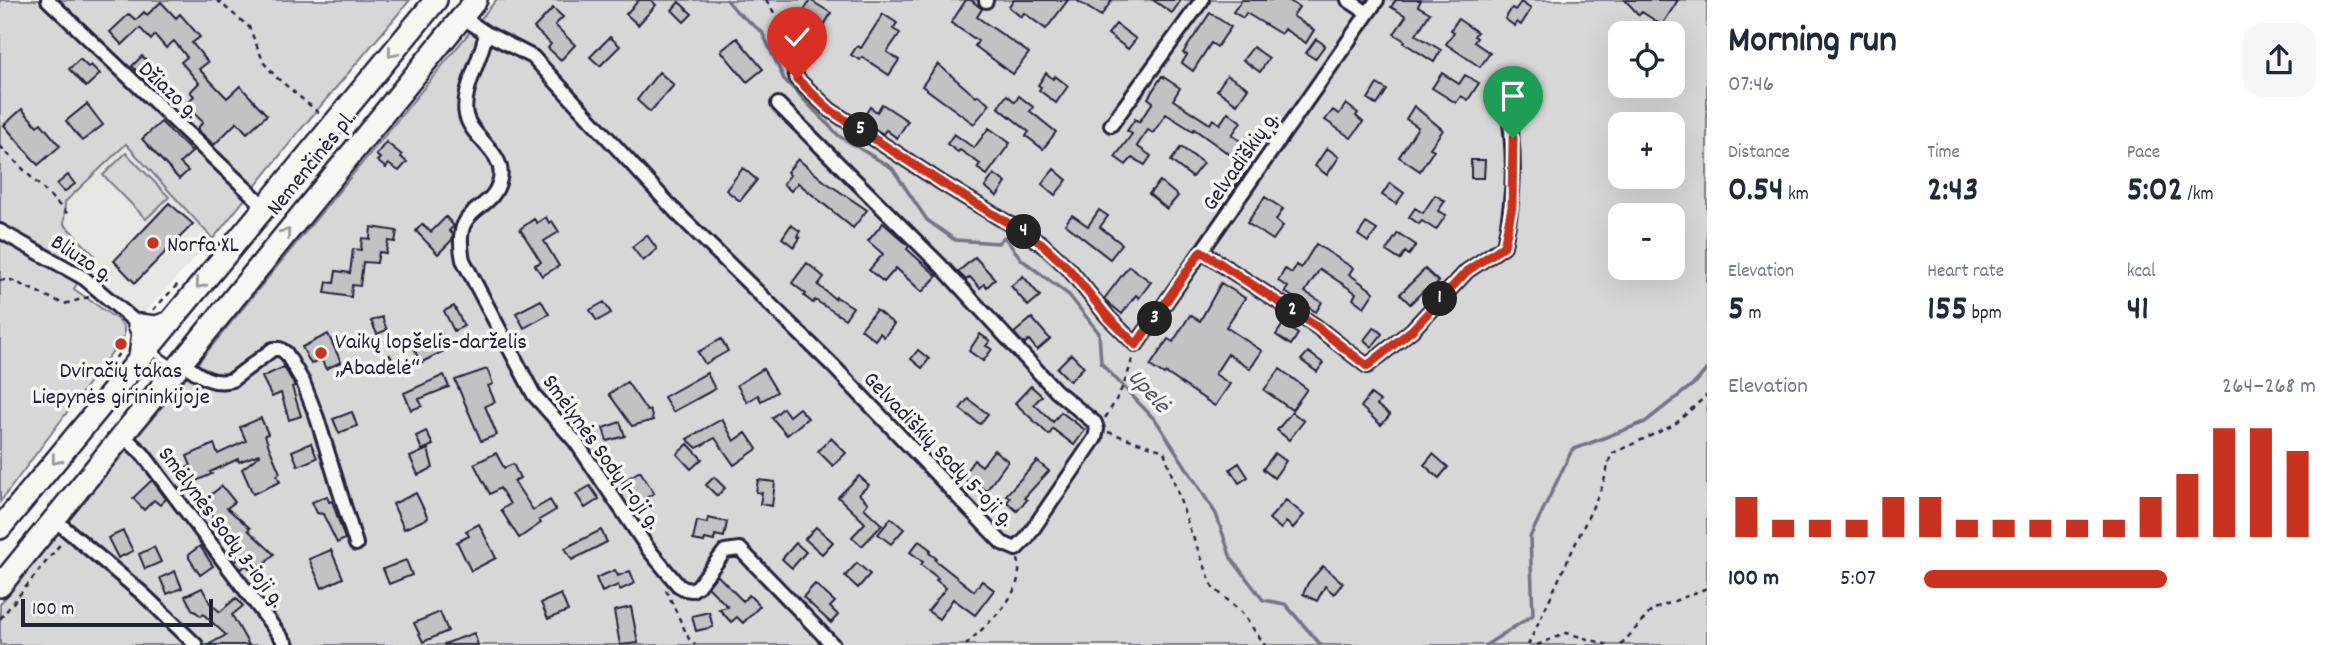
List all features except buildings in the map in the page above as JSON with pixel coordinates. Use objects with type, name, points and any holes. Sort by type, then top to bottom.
[{"type":"main road","name":"Nemenčinės pl.","points":[[0,528],[436,0]]},
{"type":"main road","name":"Nemenčinės pl.","points":[[0,586],[62,526],[122,435],[476,0]]},
{"type":"main road","points":[[139,325],[156,327],[168,323]]},
{"type":"main road","points":[[139,325],[143,332],[144,352]]},
{"type":"street","name":"Džiazo g.","points":[[48,0],[265,207]]},
{"type":"street","points":[[1111,125],[1202,0]]},
{"type":"street","points":[[1348,0],[1366,12]]},
{"type":"street","name":"Gelvadiškių g.","points":[[1136,345],[1366,12],[1377,0]]},
{"type":"street","name":"Gelvadiškių Sodų 5-oji g.","points":[[462,17],[486,33],[533,57],[676,212],[833,366],[1002,543],[1016,549],[1026,539],[1096,438],[1097,429]]},
{"type":"street","name":"Smėlynės Sodų 1-oji g.","points":[[486,33],[484,48],[466,99],[466,114],[469,124],[500,163],[500,182],[494,192],[467,217],[460,244],[463,260],[534,395],[575,441],[635,530],[678,585],[692,590],[725,551],[740,549],[833,645]]},
{"type":"street","points":[[792,59],[797,79],[830,110],[1055,254],[1108,317],[1136,345]]},
{"type":"street","points":[[1201,251],[1317,327],[1367,366],[1412,330],[1467,271],[1504,246],[1512,207],[1513,138],[1506,93]]},
{"type":"street","points":[[778,104],[940,265],[1056,391],[1095,423],[1097,429]]},
{"type":"street","name":"Bliuzo g.","points":[[0,231],[84,278],[139,325]]},
{"type":"street","points":[[179,365],[205,379],[226,382],[273,349],[286,353],[303,382],[317,418],[356,544]]},
{"type":"street","name":"Smėlynės Sodų 3-ioji g.","points":[[122,435],[143,454],[288,645]]},
{"type":"street","points":[[62,526],[142,594],[196,645]]},
{"type":"lane","points":[[144,352],[179,365]]},
{"type":"path","points":[[217,0],[248,27],[264,63],[332,125]]},
{"type":"path","points":[[766,0],[789,36],[792,59]]},
{"type":"path","points":[[0,146],[68,214]]},
{"type":"path","points":[[0,280],[11,280],[64,304],[103,294]]},
{"type":"path","points":[[1136,345],[1129,375],[1119,397],[1097,429],[1164,451],[1189,527],[1213,587],[1241,612],[1265,645]]},
{"type":"path","points":[[1528,645],[1604,485],[1611,454],[1674,425],[1707,395]]},
{"type":"path","points":[[0,619],[62,526]]},
{"type":"path","points":[[966,645],[1011,598],[1020,571],[1016,549]]},
{"type":"path","points":[[668,573],[666,592],[689,639],[695,645]]},
{"type":"path","points":[[1620,645],[1652,610],[1707,588]]},
{"type":"path","points":[[1537,645],[1567,634],[1609,645]]},
{"type":"shaded area","points":[[0,0],[410,0],[213,239],[126,144],[65,202],[64,224],[94,255],[74,289],[118,320],[124,327],[124,336],[0,502]]},
{"type":"shaded area","points":[[496,0],[1707,0],[1707,645],[0,645],[0,604]]},
{"type":"shaded area","points":[[126,143],[213,239],[141,316],[83,270],[94,254],[64,224],[64,202]]},
{"type":"shaded area","points":[[126,153],[169,197],[146,219],[103,175]]},
{"type":"waterway","name":"Upelė","points":[[727,0],[737,12],[762,32],[784,79],[839,136],[892,168],[927,220],[955,240],[998,243],[1004,237],[1022,260],[1069,295],[1099,333],[1101,363],[1157,422],[1216,514],[1231,558],[1263,600],[1285,604],[1321,645]]},
{"type":"waterway","name":"Upelė","points":[[1486,645],[1533,615],[1530,537],[1572,450],[1645,422],[1696,382],[1707,369]]},
{"type":"place","name":"Norfa XL","points":[[153,243]]},
{"type":"place","name":"Dviračių takas Liepynės girininkijoje","points":[[121,344]]},
{"type":"place","name":"Vaikų lopšelis-darželis „Abadelė“","points":[[321,353]]},
{"type":"route","points":[[797,79],[830,110],[1041,243],[1069,269],[1108,317],[1136,345],[1201,251],[1317,327],[1367,366],[1412,330],[1467,271],[1504,246],[1512,207],[1513,138]]}]
